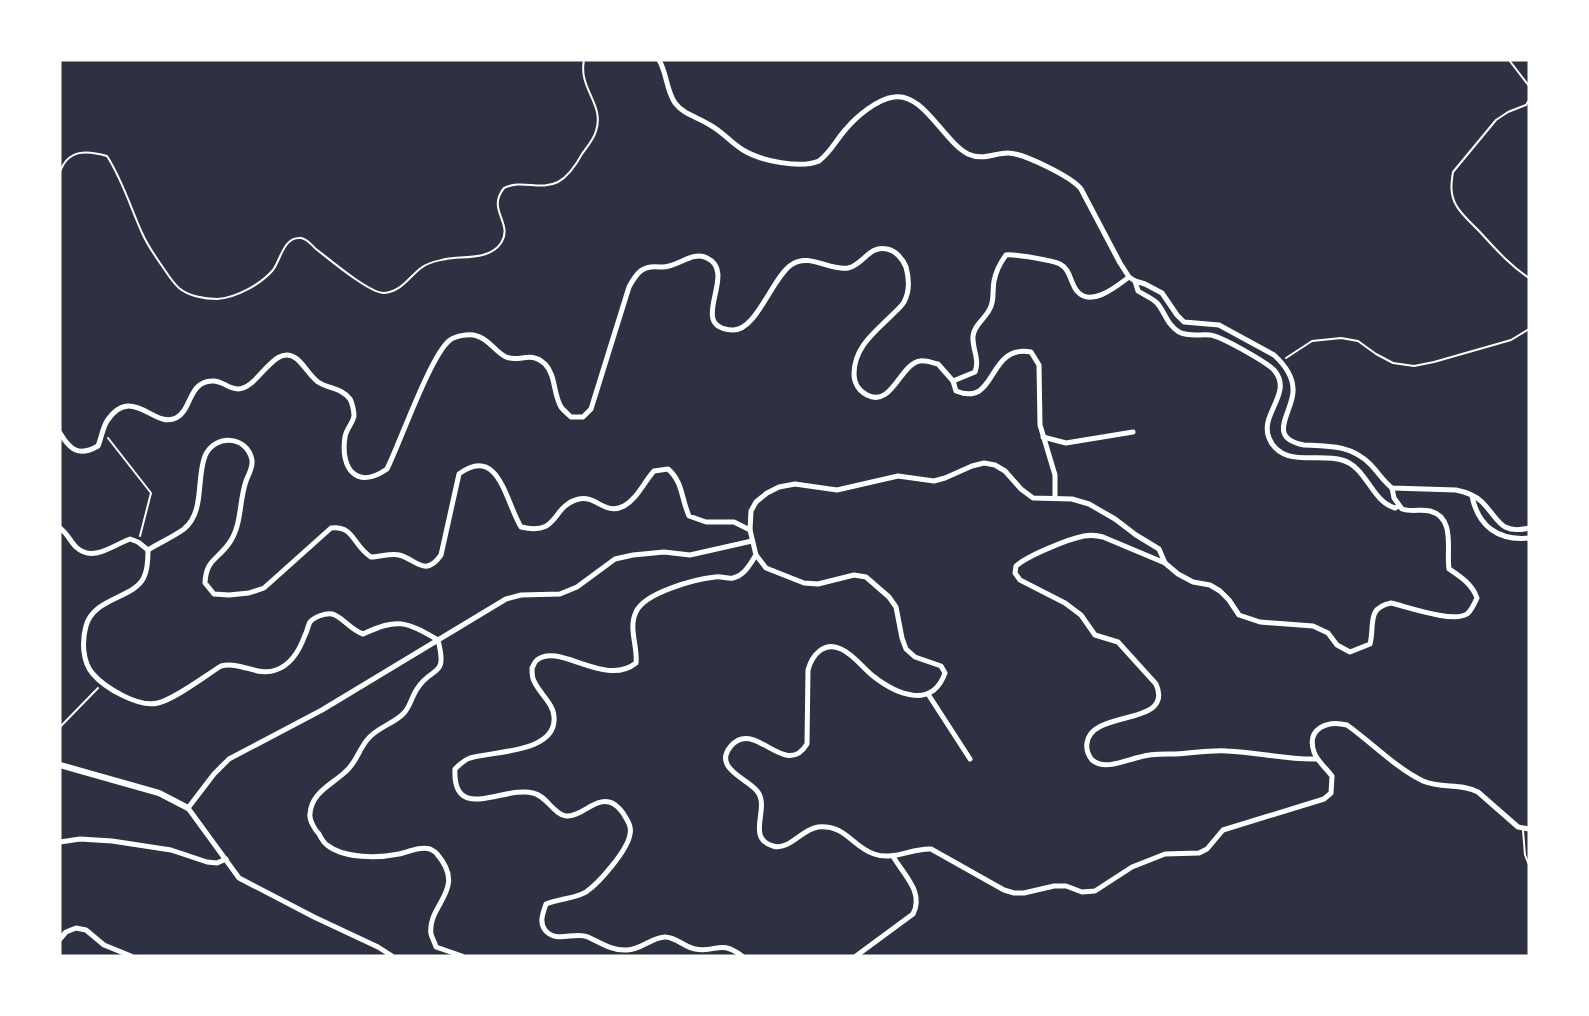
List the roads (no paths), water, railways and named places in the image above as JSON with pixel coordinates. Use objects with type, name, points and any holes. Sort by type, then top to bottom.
[{"type":"street","points":[[659,60],[671,97],[682,111],[708,123],[753,155],[798,165],[812,164],[825,157],[852,123],[880,103],[894,97],[907,98],[920,106],[964,152],[986,157],[1011,153],[1063,174],[1077,183],[1138,291],[1156,302],[1168,321],[1179,332],[1216,336],[1273,369],[1280,381],[1281,389],[1267,422],[1267,431],[1274,447],[1289,456],[1344,460],[1357,469],[1382,501],[1395,508],[1399,506]]},
{"type":"street","points":[[60,433],[69,447],[76,451],[88,452],[98,446],[106,422],[117,410],[125,407],[140,408],[166,420],[176,418],[183,412],[194,390],[202,384],[218,381],[231,389],[241,389],[251,384],[275,358],[283,355],[296,358],[316,381],[326,387],[344,392],[351,400],[354,415],[345,434],[346,464],[354,474],[365,478],[376,476],[387,469],[439,354],[450,340],[464,335],[475,335],[486,340],[503,356],[510,359],[527,356],[536,358],[550,370],[561,407],[571,417],[583,417],[591,409],[629,287],[636,274],[644,268],[671,267],[695,256],[707,257],[716,266],[719,274],[711,308],[713,320],[720,327],[738,331],[746,326],[768,297],[778,279],[792,265],[806,261],[850,268],[874,250],[886,248],[896,252],[905,263],[908,291],[903,304],[865,341],[857,354],[854,379],[859,389],[869,396],[879,397],[888,392],[912,364],[919,361],[938,364],[953,381],[956,391],[963,394],[974,394],[990,380],[1003,358],[1012,352],[1031,352],[1040,365],[1040,424],[1055,475],[1055,498]]},
{"type":"street","points":[[953,381],[975,372],[978,359],[974,346],[974,333],[989,312],[998,266],[1006,255],[1017,254],[1060,264],[1068,271],[1076,291],[1086,297],[1092,298],[1108,292],[1132,279],[1162,293],[1184,321],[1219,325],[1274,355],[1281,362],[1291,378],[1293,390],[1292,401],[1282,424],[1288,438],[1297,444],[1347,448],[1365,459],[1392,488],[1399,506],[1407,511],[1431,512],[1441,517],[1448,528],[1449,569],[1467,581],[1474,589],[1477,598],[1473,607],[1467,614],[1455,618],[1391,603],[1381,605],[1375,610],[1370,644],[1350,652],[1337,645],[1328,633],[1313,626],[1260,622],[1239,615],[1229,600],[1210,585],[1193,582],[1178,574],[1165,563],[1103,537],[1082,536],[1022,560],[1016,566],[1015,573],[1020,580],[1065,603],[1081,615],[1095,635],[1118,642],[1156,684],[1159,700],[1152,708],[1140,714],[1101,725],[1091,732],[1087,740],[1087,751],[1099,764],[1109,765],[1149,754],[1225,751],[1302,760],[1317,759]]},
{"type":"street","points":[[1043,438],[1066,443],[1133,432]]},
{"type":"street","points":[[148,550],[183,529],[191,521],[196,513],[202,466],[207,453],[212,446],[221,441],[233,440],[248,449],[252,461],[251,471],[244,486],[238,525],[229,543],[210,562],[205,572],[205,584],[214,594],[249,593],[264,588],[331,528],[339,527],[347,530],[361,551],[371,557],[397,554],[419,565],[429,566],[441,555],[459,474],[479,465],[495,472],[521,527],[536,530],[548,526],[565,506],[580,498],[589,499],[605,508],[615,509],[625,505],[635,496],[654,471],[668,469],[676,476],[689,516],[706,522],[734,522],[750,531]]},
{"type":"street","points":[[1165,563],[1159,549],[1089,504],[1072,499],[1033,498],[1005,471],[995,465],[984,463],[934,481],[898,476],[837,490],[795,484],[779,487],[767,493],[756,501],[751,511],[750,531],[756,555],[765,568],[804,583],[818,584],[854,574],[866,577],[875,583],[896,607],[906,649],[915,657],[941,666],[945,673],[942,681],[928,694],[918,697],[885,683],[841,649],[819,650],[811,659],[808,670],[807,744],[802,751],[787,757],[755,740],[744,739],[730,747],[726,757],[734,774],[757,790],[762,806],[758,821],[762,839],[767,844],[783,847],[815,827],[833,827],[874,855],[894,858],[921,849],[931,849],[1004,890],[1014,893],[1054,886],[1066,886],[1082,892],[1095,891],[1132,867],[1165,854],[1199,853],[1207,849],[1223,830],[1324,799],[1331,793],[1332,776],[1317,759],[1313,749],[1314,738],[1326,723],[1336,722],[1347,725],[1414,776],[1429,784],[1472,789],[1518,827],[1526,829]]},
{"type":"street","points":[[1371,486],[1382,479]]},
{"type":"street","points":[[1392,488],[1456,490],[1480,501],[1502,526],[1515,530],[1529,528]]},
{"type":"street","points":[[1472,496],[1480,519],[1491,530],[1504,537],[1529,538]]},
{"type":"street","points":[[60,528],[77,548],[90,553],[105,552],[116,544],[130,539],[148,550]]},
{"type":"street","points":[[188,808],[214,774],[229,759],[322,710],[506,599],[521,595],[560,594],[577,587],[615,559],[664,552],[690,555],[752,541]]},
{"type":"street","points":[[148,550],[148,564],[144,578],[135,587],[98,608],[87,622],[83,642],[92,673],[128,698],[148,705],[161,703],[221,666],[232,663],[262,673],[288,664],[301,646],[310,622],[320,615],[332,614],[352,631],[363,634],[387,623],[403,624],[438,640],[442,658],[437,672],[417,688],[404,713],[383,726],[367,740],[356,761],[345,773],[322,790],[314,801],[309,815],[316,831],[327,845],[342,852],[377,856],[429,848],[436,852],[448,874],[448,890],[436,912],[431,935],[436,947],[462,956]]},
{"type":"street","points":[[742,956],[732,948],[723,946],[696,949],[669,937],[661,937],[636,949],[625,950],[603,946],[578,934],[551,936],[544,929],[542,922],[546,904],[585,893],[627,845],[631,832],[629,822],[620,809],[610,802],[600,802],[569,816],[559,814],[543,797],[533,793],[521,792],[476,800],[467,798],[457,789],[454,780],[455,768],[469,758],[532,746],[543,740],[550,731],[554,717],[547,700],[534,681],[532,668],[537,660],[549,656],[606,671],[621,671],[630,668],[636,663],[637,653],[633,620],[636,610],[647,600],[660,593],[699,580],[718,576],[733,578],[747,570],[756,555]]},
{"type":"street","points":[[928,694],[970,759]]},
{"type":"street","points":[[60,765],[159,793],[188,808],[239,878],[392,956]]},
{"type":"street","points":[[60,842],[80,839],[112,841],[171,850],[207,862],[217,863],[226,859]]},
{"type":"street","points":[[856,956],[913,914],[918,904],[916,893],[894,858]]},
{"type":"street","points":[[60,939],[66,932],[76,928],[86,930],[104,945],[131,956]]},
{"type":"lane","points":[[1526,829],[1525,855],[1529,866]]}]
